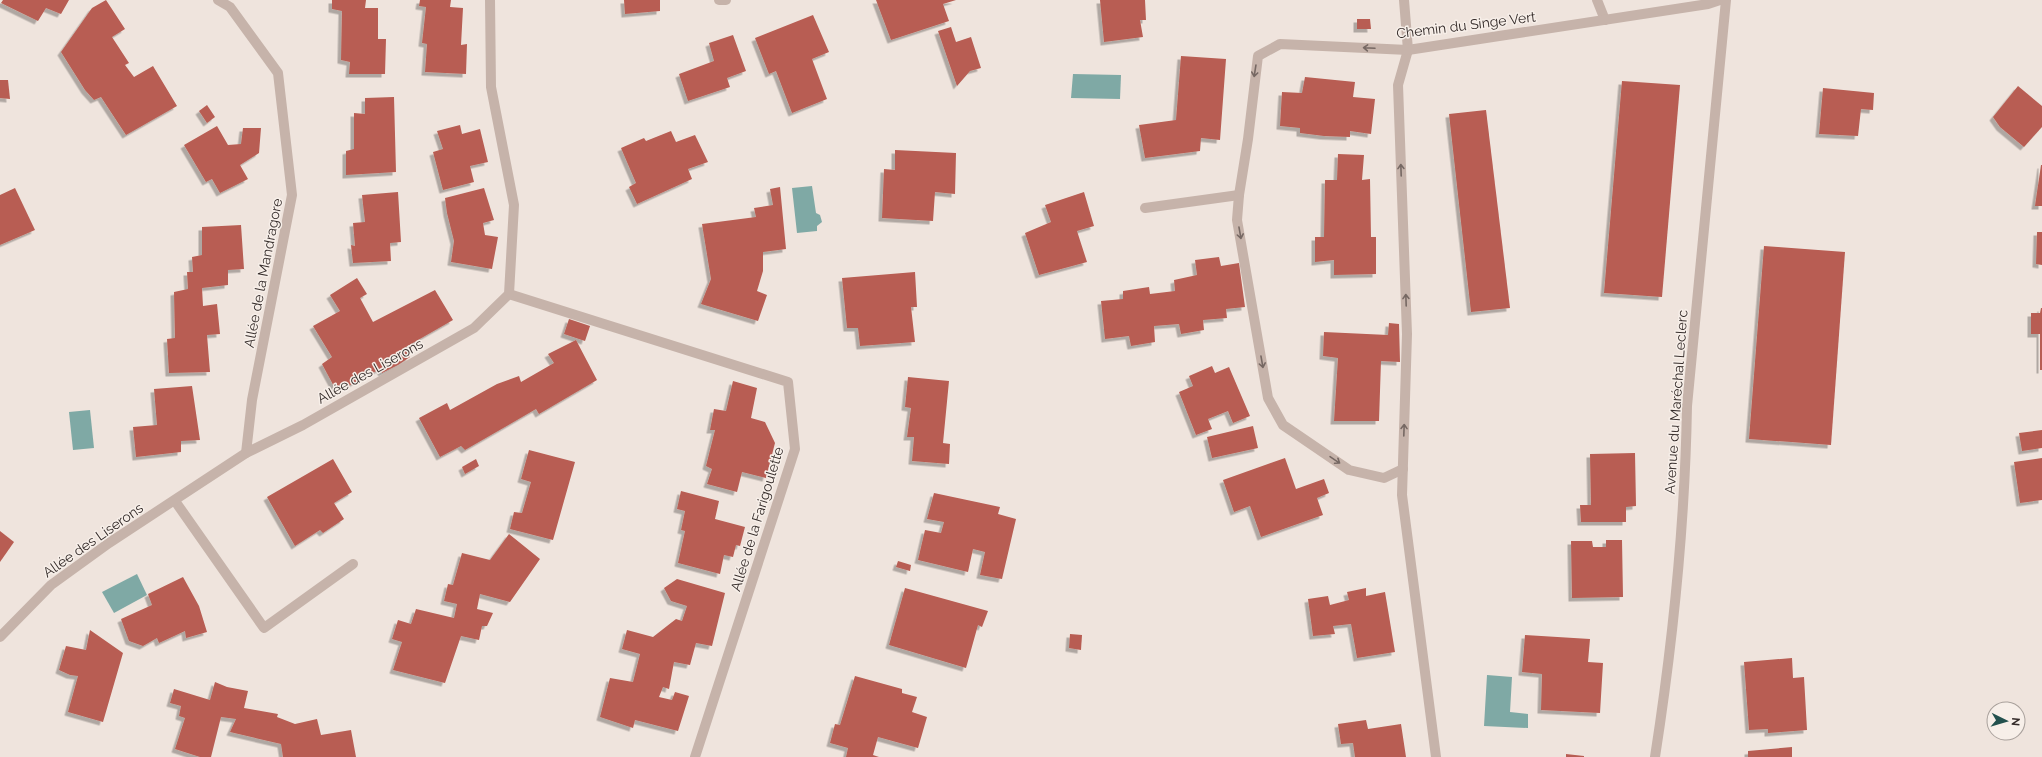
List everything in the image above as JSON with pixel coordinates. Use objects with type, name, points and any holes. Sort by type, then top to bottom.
[{"type":"street","name":"Allée de la Mandragore","points":[[218,0],[231,4],[278,73],[292,195],[252,400],[246,453]]},
{"type":"street","points":[[490,0],[491,87],[514,205],[509,294]]},
{"type":"street","points":[[719,0],[726,0]]},
{"type":"street","points":[[1404,0],[1408,50],[1398,85],[1407,334],[1402,495],[1436,757]]},
{"type":"street","points":[[1597,0],[1605,20]]},
{"type":"street","name":"Chemin du Singe Vert","points":[[1239,195],[1248,139],[1258,56],[1280,44],[1408,50],[1708,4],[1720,0]]},
{"type":"street","name":"Avenue du Maréchal Leclerc","points":[[1655,757],[1667,673],[1686,463],[1687,406],[1726,0]]},
{"type":"street","points":[[1145,208],[1239,195],[1237,220],[1268,398],[1283,425],[1349,470],[1384,478],[1403,469]]},
{"type":"street","name":"Allée des Liserons","points":[[0,637],[51,586],[109,543],[246,453],[303,425],[474,328],[509,294]]},
{"type":"street","name":"Allée de la Farigoulette","points":[[509,294],[788,382],[795,449],[696,757]]},
{"type":"street","points":[[175,501],[264,628],[352,564]]},
{"type":"water","points":[[1073,74],[1121,75],[1120,99],[1071,98]]},
{"type":"water","points":[[812,186],[816,213],[820,215],[822,222],[817,226],[817,231],[797,233],[792,188]]},
{"type":"water","points":[[90,410],[94,448],[73,450],[69,412]]},
{"type":"water","points":[[137,574],[147,595],[114,613],[102,592]]},
{"type":"water","points":[[1487,675],[1512,677],[1510,712],[1528,714],[1528,728],[1484,726]]},
{"type":"building","points":[[3,0],[69,0],[61,14],[46,8],[38,21],[1,3]]},
{"type":"building","points":[[106,0],[125,29],[112,37],[129,63],[125,65],[134,77],[153,66],[177,106],[126,135],[101,97],[94,100],[85,90],[61,52],[92,8]]},
{"type":"building","points":[[332,0],[366,0],[365,8],[378,8],[378,39],[386,39],[385,74],[349,74],[350,62],[341,60],[342,11],[332,9]]},
{"type":"building","points":[[420,0],[451,0],[450,7],[463,8],[461,45],[467,44],[466,74],[425,72],[427,44],[422,43],[426,7],[419,6]]},
{"type":"building","points":[[624,0],[660,0],[660,11],[625,14]]},
{"type":"building","points":[[876,0],[956,0],[943,4],[949,21],[891,40]]},
{"type":"building","points":[[1100,0],[1145,0],[1146,20],[1140,20],[1143,37],[1104,42]]},
{"type":"building","points":[[813,15],[829,52],[812,59],[827,99],[792,113],[776,71],[769,74],[755,38]]},
{"type":"building","points":[[1357,19],[1370,19],[1371,29],[1357,29]]},
{"type":"building","points":[[951,27],[956,42],[971,37],[981,68],[970,71],[957,86],[938,31]]},
{"type":"building","points":[[733,35],[746,71],[727,78],[730,87],[688,101],[679,74],[714,61],[709,43]]},
{"type":"building","points":[[1181,56],[1226,59],[1220,140],[1201,138],[1200,151],[1145,158],[1139,125],[1176,120]]},
{"type":"building","points":[[1305,77],[1355,82],[1353,97],[1375,99],[1371,134],[1350,131],[1350,137],[1324,136],[1300,133],[1300,128],[1280,126],[1282,92],[1302,93]]},
{"type":"building","points":[[0,80],[8,80],[10,99],[0,98]]},
{"type":"building","points":[[1622,81],[1680,85],[1662,297],[1604,293]]},
{"type":"building","points":[[2018,86],[2042,106],[2042,127],[2024,147],[2000,127],[1993,117]]},
{"type":"building","points":[[1823,88],[1874,93],[1873,110],[1861,109],[1858,136],[1819,134]]},
{"type":"building","points":[[394,97],[396,172],[346,175],[346,151],[354,149],[354,113],[365,114],[365,98]]},
{"type":"building","points":[[207,105],[215,117],[207,123],[199,111]]},
{"type":"building","points":[[1486,110],[1510,308],[1471,312],[1449,114]]},
{"type":"building","points":[[460,125],[462,134],[480,129],[488,162],[470,166],[474,182],[443,190],[433,152],[443,149],[437,131]]},
{"type":"building","points":[[217,126],[228,145],[241,144],[243,128],[261,128],[259,153],[240,165],[248,179],[220,193],[212,179],[206,182],[184,145]]},
{"type":"building","points":[[671,131],[676,142],[695,135],[708,162],[688,169],[692,179],[637,204],[629,187],[636,183],[621,148],[644,138],[646,141]]},
{"type":"building","points":[[895,150],[956,153],[955,194],[935,192],[933,221],[882,218],[884,169],[895,170]]},
{"type":"building","points":[[1338,154],[1364,155],[1362,180],[1370,179],[1371,237],[1376,237],[1376,274],[1334,275],[1334,260],[1315,262],[1315,237],[1324,237],[1325,180],[1337,180]]},
{"type":"building","points":[[2041,165],[2042,206],[2035,206]]},
{"type":"building","points":[[780,187],[786,249],[763,252],[763,271],[757,291],[767,295],[758,321],[701,304],[711,279],[702,224],[756,217],[754,208],[773,205],[770,189]]},
{"type":"building","points":[[15,188],[35,230],[0,245],[0,195]]},
{"type":"building","points":[[484,188],[494,220],[483,223],[485,235],[498,237],[492,269],[451,262],[454,241],[445,198]]},
{"type":"building","points":[[398,192],[401,242],[390,243],[391,261],[353,263],[351,245],[355,246],[353,223],[365,222],[362,195]]},
{"type":"building","points":[[1084,192],[1094,226],[1077,231],[1087,262],[1039,275],[1025,233],[1051,222],[1045,205]]},
{"type":"building","points":[[241,225],[244,269],[228,270],[228,285],[202,288],[203,306],[217,304],[220,334],[207,335],[210,372],[169,373],[167,339],[175,338],[174,292],[188,289],[187,272],[193,272],[192,257],[202,255],[202,227]]},
{"type":"building","points":[[2037,232],[2042,232],[2042,265],[2036,264]]},
{"type":"building","points":[[1764,246],[1845,252],[1831,445],[1749,439]]},
{"type":"building","points":[[1219,257],[1221,266],[1239,263],[1245,307],[1226,309],[1227,318],[1203,320],[1204,330],[1181,334],[1179,324],[1154,326],[1155,342],[1131,346],[1129,336],[1105,339],[1101,301],[1123,299],[1123,291],[1149,287],[1150,294],[1175,291],[1174,280],[1197,275],[1195,260]]},
{"type":"building","points":[[915,272],[917,307],[911,307],[915,342],[860,346],[858,328],[847,328],[842,278]]},
{"type":"building","points":[[357,278],[367,294],[360,298],[373,322],[435,290],[453,320],[404,348],[410,357],[398,365],[382,373],[380,369],[337,392],[322,364],[332,357],[313,326],[340,311],[330,295]]},
{"type":"building","points":[[2041,308],[2042,370],[2040,370],[2040,334],[2031,334],[2031,313],[2040,313]]},
{"type":"building","points":[[569,319],[590,326],[585,341],[564,334]]},
{"type":"building","points":[[1389,323],[1399,324],[1400,362],[1381,361],[1379,421],[1334,421],[1338,358],[1323,356],[1324,332],[1388,335]]},
{"type":"building","points":[[576,340],[597,380],[539,414],[536,409],[465,450],[461,446],[440,457],[419,418],[447,403],[450,410],[497,384],[519,376],[521,382],[554,363],[548,354]]},
{"type":"building","points":[[1212,366],[1215,373],[1229,367],[1250,416],[1233,423],[1228,411],[1208,419],[1212,429],[1196,435],[1179,392],[1193,386],[1189,376]]},
{"type":"building","points":[[908,377],[949,381],[943,443],[950,444],[949,464],[912,461],[914,437],[907,437],[911,408],[905,407]]},
{"type":"building","points":[[733,381],[757,388],[751,418],[765,422],[775,443],[766,478],[742,472],[737,492],[707,484],[712,469],[706,466],[715,430],[710,430],[714,409],[726,411]]},
{"type":"building","points":[[192,386],[200,440],[181,441],[181,452],[136,457],[133,427],[157,425],[154,389]]},
{"type":"building","points":[[1253,426],[1258,448],[1212,458],[1207,437]]},
{"type":"building","points":[[2042,430],[2042,448],[2022,451],[2019,433]]},
{"type":"building","points":[[529,450],[575,462],[553,540],[510,529],[514,512],[522,513],[531,482],[521,479]]},
{"type":"building","points":[[1635,453],[1636,506],[1626,507],[1626,522],[1581,522],[1580,505],[1591,505],[1590,454]]},
{"type":"building","points":[[1285,458],[1296,489],[1324,479],[1329,493],[1317,498],[1323,515],[1261,537],[1250,506],[1234,512],[1223,480]]},
{"type":"building","points":[[2042,458],[2042,500],[2020,503],[2014,462]]},
{"type":"building","points":[[333,459],[352,492],[334,503],[344,519],[323,533],[320,530],[295,546],[267,497]]},
{"type":"building","points":[[476,459],[479,466],[465,474],[462,467]]},
{"type":"building","points":[[681,491],[719,501],[715,519],[745,527],[740,546],[736,545],[733,557],[724,555],[720,574],[678,563],[685,531],[681,530],[685,511],[677,509]]},
{"type":"building","points":[[934,493],[1000,507],[998,514],[1016,519],[1002,579],[980,575],[985,552],[973,549],[968,572],[918,560],[925,530],[941,533],[944,522],[927,519]]},
{"type":"building","points":[[0,531],[14,542],[0,562]]},
{"type":"building","points":[[509,534],[540,559],[510,602],[480,594],[477,609],[493,613],[487,626],[482,626],[479,640],[461,636],[445,683],[393,670],[402,642],[392,639],[398,620],[411,624],[416,609],[454,618],[457,604],[444,601],[448,584],[453,585],[462,553],[490,560]]},
{"type":"building","points":[[1606,540],[1622,540],[1623,597],[1572,598],[1571,541],[1592,541],[1593,547],[1606,547]]},
{"type":"building","points":[[898,561],[911,565],[910,571],[896,567]]},
{"type":"building","points":[[183,577],[199,606],[207,632],[186,638],[185,631],[159,643],[157,638],[143,646],[129,641],[121,619],[152,605],[148,594]]},
{"type":"building","points":[[677,579],[725,593],[712,646],[696,643],[690,665],[674,662],[669,689],[663,687],[659,697],[672,700],[675,692],[689,696],[678,731],[635,720],[633,728],[600,717],[610,678],[633,682],[640,654],[622,649],[627,630],[653,637],[676,619],[682,621],[687,606],[671,601],[664,588]]},
{"type":"building","points":[[905,588],[988,611],[982,627],[978,625],[966,668],[889,645]]},
{"type":"building","points":[[1366,588],[1366,596],[1385,592],[1395,652],[1357,658],[1351,624],[1333,626],[1335,634],[1313,636],[1308,599],[1328,596],[1330,605],[1349,600],[1347,592]]},
{"type":"building","points":[[90,630],[123,653],[103,722],[68,712],[78,676],[70,675],[59,670],[66,646],[86,650]]},
{"type":"building","points":[[1070,634],[1082,635],[1081,650],[1069,648]]},
{"type":"building","points":[[1525,635],[1590,639],[1588,662],[1603,663],[1600,713],[1541,710],[1542,674],[1522,672]]},
{"type":"building","points":[[1792,658],[1793,678],[1804,677],[1807,730],[1768,733],[1768,729],[1749,730],[1744,662]]},
{"type":"building","points":[[855,676],[902,689],[902,693],[917,697],[912,712],[927,717],[918,748],[878,737],[873,755],[879,757],[846,757],[848,748],[830,743],[835,724],[840,725]]},
{"type":"building","points":[[215,682],[227,687],[248,691],[244,708],[278,714],[277,717],[295,724],[317,719],[321,735],[351,730],[356,757],[283,757],[281,744],[230,732],[236,719],[221,717],[211,757],[200,757],[175,749],[185,718],[179,716],[181,706],[170,703],[174,689],[210,700]]},
{"type":"building","points":[[1366,720],[1368,729],[1401,724],[1406,757],[1355,757],[1353,743],[1341,744],[1338,724]]},
{"type":"building","points":[[1792,747],[1792,757],[1748,757],[1748,751]]},
{"type":"building","points":[[1566,754],[1584,756],[1584,757],[1566,757]]}]
